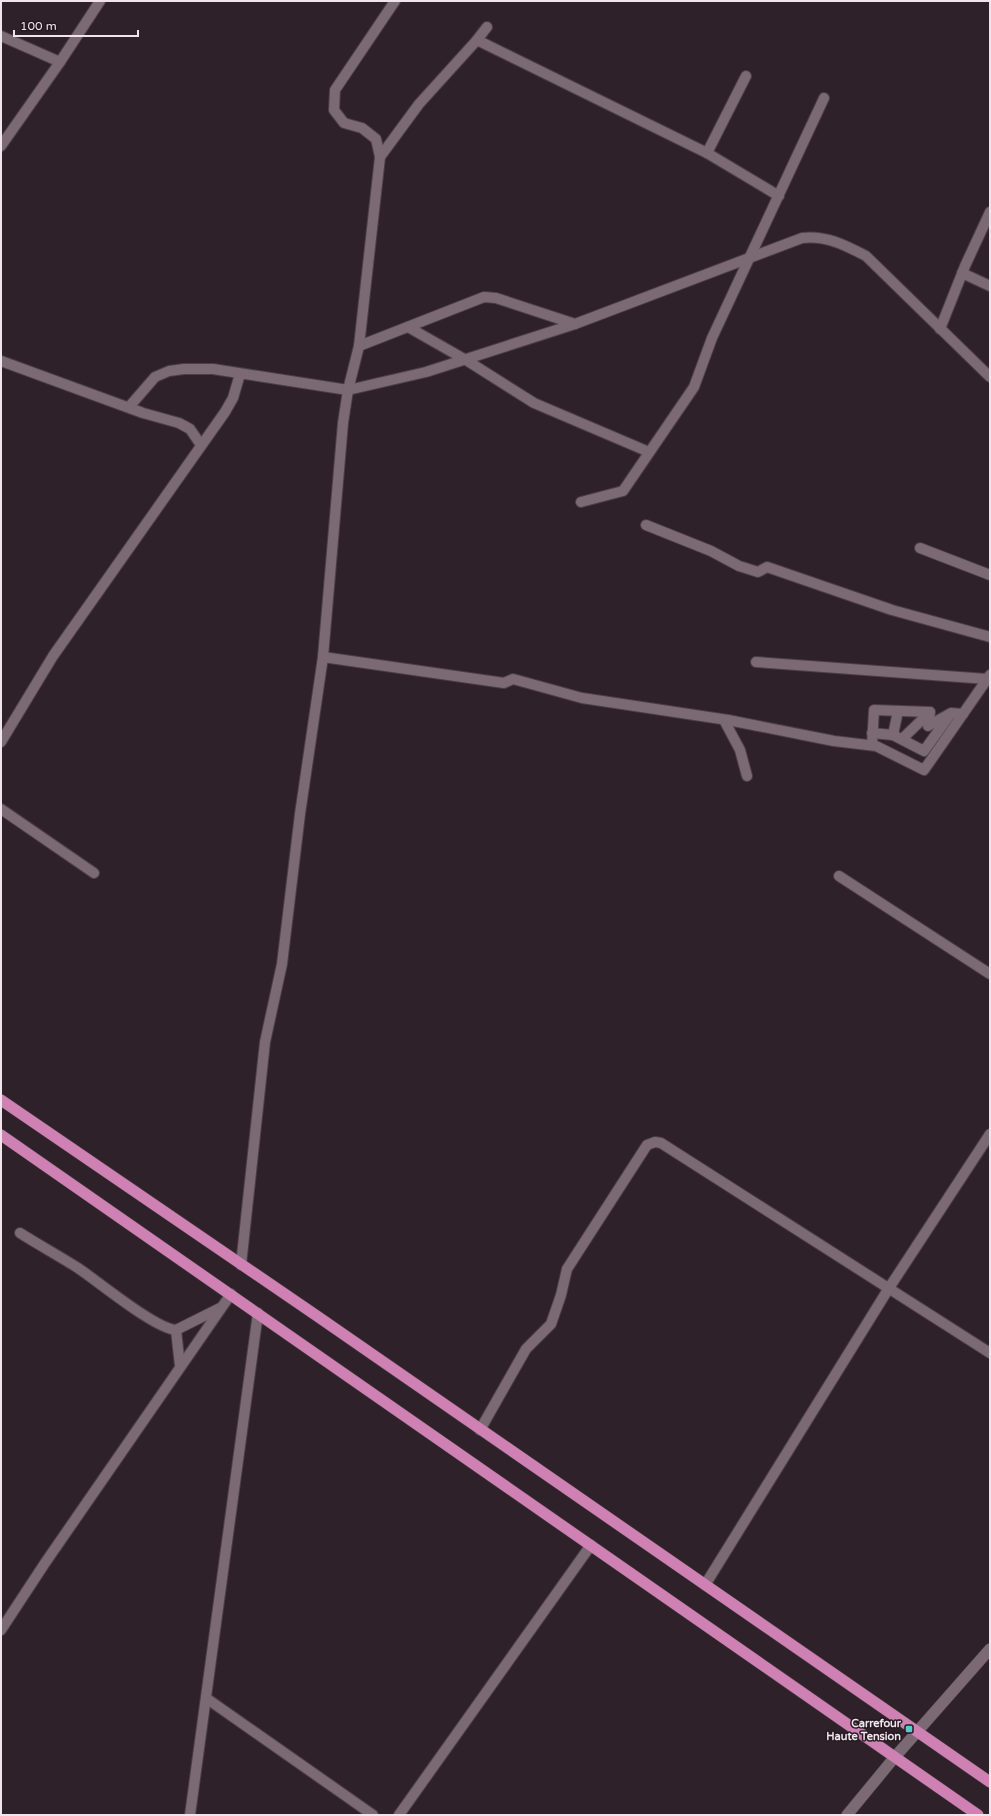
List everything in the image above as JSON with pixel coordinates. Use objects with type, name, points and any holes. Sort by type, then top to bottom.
[{"type":"highway","points":[[1,1100],[990,1782]]},
{"type":"highway","points":[[1,1135],[894,1758],[978,1815]]},
{"type":"street","points":[[1,146],[60,62],[100,1]]},
{"type":"street","points":[[241,1265],[265,1042],[282,964],[300,814],[324,657],[343,423],[348,390],[359,346],[380,157],[376,139],[362,128],[344,123],[334,110],[335,90],[395,1]]},
{"type":"street","points":[[380,157],[418,104],[477,40],[487,27]]},
{"type":"street","points":[[1,36],[60,62]]},
{"type":"street","points":[[477,40],[708,153],[779,196]]},
{"type":"street","points":[[708,153],[746,76]]},
{"type":"street","points":[[581,502],[623,491],[694,387],[712,338],[824,98]]},
{"type":"street","points":[[940,329],[962,273],[990,212]]},
{"type":"street","points":[[129,407],[155,377],[162,373],[184,369],[213,369],[348,390],[426,372],[574,324],[802,238],[814,237],[842,243],[866,256],[990,377]]},
{"type":"street","points":[[962,273],[990,286]]},
{"type":"street","points":[[359,346],[484,297],[496,298],[574,324]]},
{"type":"street","points":[[408,327],[466,360],[534,403],[649,452]]},
{"type":"street","points":[[1,361],[129,407],[143,414],[179,423],[190,429],[201,445]]},
{"type":"street","points":[[1,742],[53,656],[233,398],[240,374]]},
{"type":"street","points":[[646,525],[712,552],[739,566],[758,572],[767,567],[892,610],[990,637]]},
{"type":"street","points":[[920,548],[990,575]]},
{"type":"street","points":[[324,657],[504,683],[513,679],[582,698],[724,720],[834,741],[872,745],[924,770],[989,677]]},
{"type":"street","points":[[756,662],[989,677]]},
{"type":"street","points":[[872,745],[874,710],[930,712]]},
{"type":"street","points":[[897,737],[898,711]]},
{"type":"street","points":[[930,712],[928,726],[951,713],[963,714]]},
{"type":"street","points":[[897,737],[930,712]]},
{"type":"street","points":[[872,733],[897,737],[924,751],[951,713]]},
{"type":"street","points":[[724,720],[740,750],[747,776]]},
{"type":"street","points":[[1,809],[94,873]]},
{"type":"street","points":[[839,876],[990,974]]},
{"type":"street","points":[[705,1585],[889,1288],[990,1134]]},
{"type":"street","points":[[480,1430],[526,1349],[551,1324],[562,1295],[567,1269],[648,1146],[655,1142],[661,1143],[990,1353]]},
{"type":"street","points":[[20,1234],[78,1268],[154,1322],[171,1329],[176,1330],[220,1308]]},
{"type":"street","points":[[1,1630],[49,1556],[231,1294]]},
{"type":"street","points":[[190,1815],[258,1313]]},
{"type":"street","points":[[176,1330],[180,1366]]},
{"type":"street","points":[[400,1815],[591,1546]]},
{"type":"street","points":[[847,1815],[894,1758],[990,1649]]},
{"type":"street","points":[[206,1698],[373,1815]]},
{"type":"place","name":"Carrefour Haute Tension","points":[[909,1729]]}]
